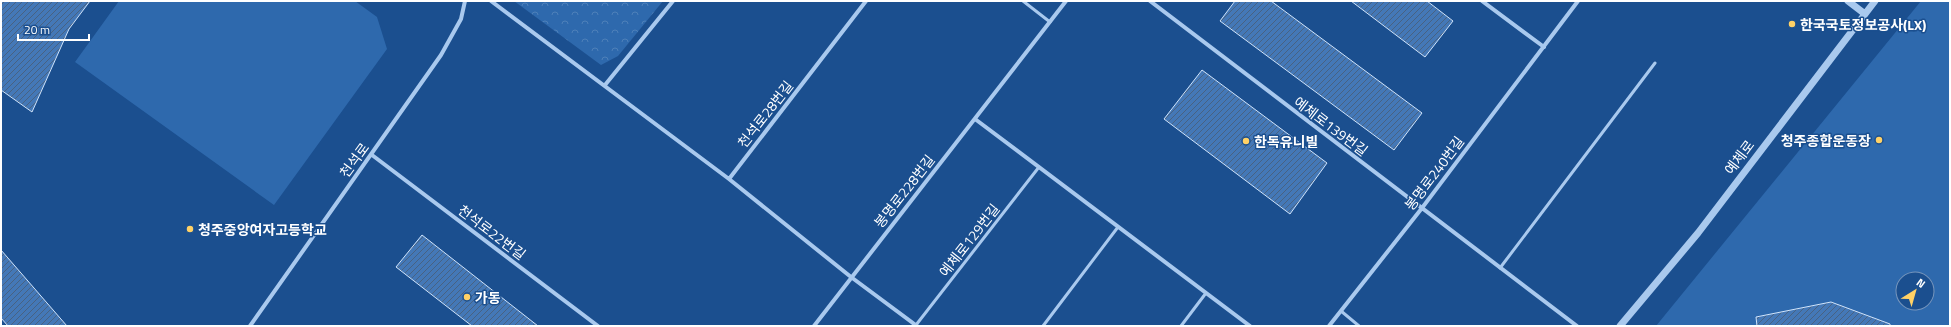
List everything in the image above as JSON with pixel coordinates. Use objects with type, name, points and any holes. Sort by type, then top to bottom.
[{"type":"street","name":"천석로","points":[[250,326],[372,155],[441,55],[461,19],[465,1]]},
{"type":"street","name":"예체로129번길","points":[[491,1],[605,85],[728,179],[851,277],[917,326]]},
{"type":"street","points":[[605,85],[673,1]]},
{"type":"street","name":"천석로28번길","points":[[728,179],[866,1]]},
{"type":"street","name":"봉명로228번길","points":[[814,326],[1066,1]]},
{"type":"street","name":"예체로139번길","points":[[1150,1],[1577,326]]},
{"type":"street","points":[[1482,1],[1544,47]]},
{"type":"street","name":"봉명로240번길","points":[[1329,326],[1422,208],[1578,1]]},
{"type":"street","points":[[1848,1],[1865,14]]},
{"type":"street","name":"예체로","points":[[1620,326],[1698,233],[1875,1]]},
{"type":"street","points":[[975,119],[1250,326]]},
{"type":"street","name":"천석로22번길","points":[[372,155],[598,326]]},
{"type":"lane","points":[[1024,1],[1050,22]]},
{"type":"lane","points":[[1500,268],[1655,63]]},
{"type":"lane","name":"예체로129번길","points":[[917,326],[1039,167]]},
{"type":"lane","points":[[1043,326],[1118,227]]},
{"type":"lane","points":[[1181,326],[1206,293]]},
{"type":"lane","points":[[1341,311],[1359,326]]},
{"type":"green space","points":[[119,1],[355,1],[377,17],[387,49],[274,205],[75,62]]},
{"type":"green space","points":[[514,1],[663,1],[618,56],[601,65]]},
{"type":"green space","name":"청주종합운동장","points":[[1921,1],[1950,1],[1950,326],[1656,326]]},
{"type":"building","points":[[1,1],[90,1],[69,29],[32,112],[1,90]]},
{"type":"building","points":[[1235,1],[1271,1],[1422,113],[1394,150],[1220,21]]},
{"type":"building","points":[[1351,1],[1427,1],[1453,21],[1425,57]]},
{"type":"building","name":"한독유니빌","points":[[1202,70],[1327,163],[1290,214],[1164,119]]},
{"type":"building","name":"가동","points":[[422,235],[538,326],[472,326],[396,267]]},
{"type":"building","points":[[1,250],[67,326],[8,326],[1,318]]},
{"type":"building","points":[[1831,302],[1890,324],[1890,326],[1757,326],[1756,317]]},
{"type":"place","name":"한국국토정보공사(LX)","points":[[1792,24]]},
{"type":"place","name":"청주종합운동장","points":[[1879,140]]},
{"type":"place","name":"한독유니빌","points":[[1246,141]]},
{"type":"place","name":"청주중앙여자고등학교","points":[[190,229]]},
{"type":"place","name":"가동","points":[[467,297]]}]
